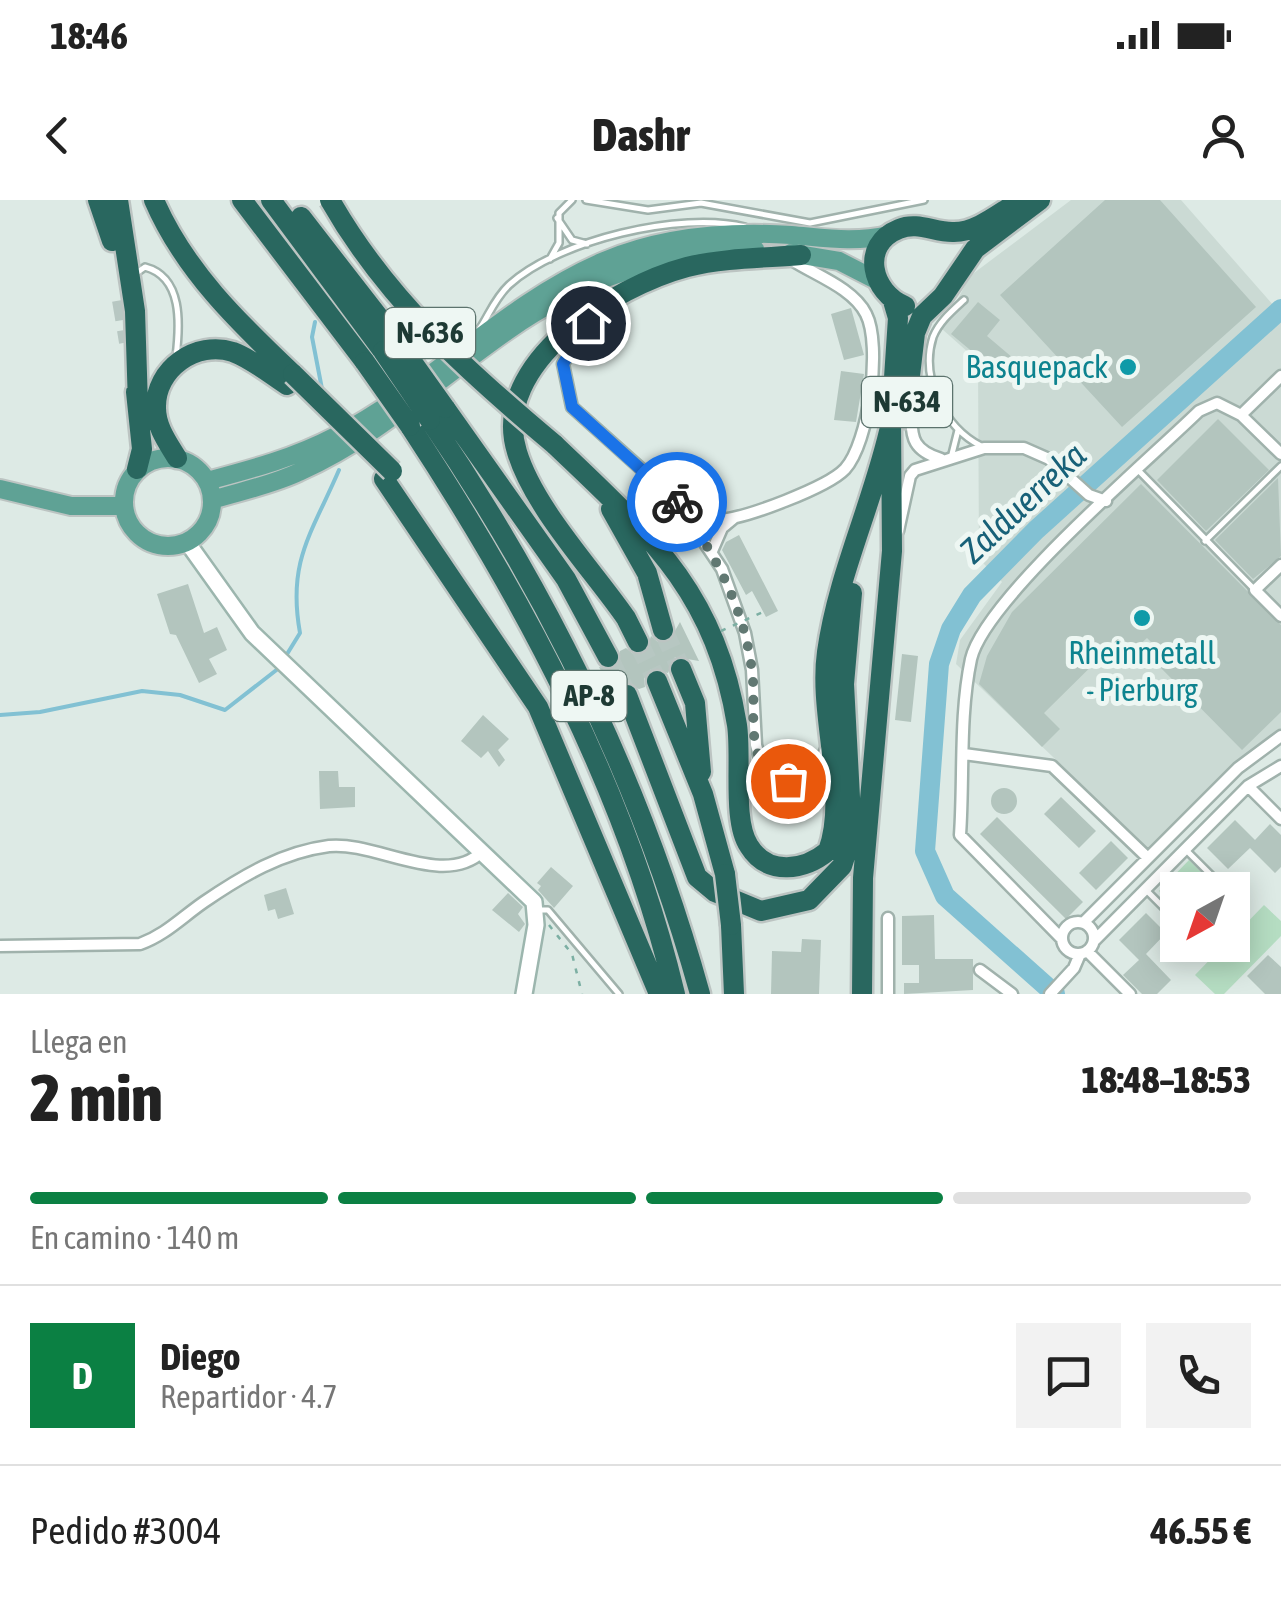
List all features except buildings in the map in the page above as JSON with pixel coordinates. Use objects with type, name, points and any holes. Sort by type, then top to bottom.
[{"type":"highway","points":[[98,200],[115,250],[122,300]]},
{"type":"highway","points":[[118,200],[139,354],[138,405]]},
{"type":"highway","points":[[154,200],[174,240],[208,288],[290,380],[388,475],[538,707],[659,994]]},
{"type":"highway","name":"AP-8","points":[[242,200],[382,352]]},
{"type":"highway","name":"AP-8","points":[[271,200],[428,418],[533,582],[594,706],[656,851],[700,994]]},
{"type":"highway","points":[[287,200],[428,418],[566,578],[608,657]]},
{"type":"highway","name":"N-636","points":[[330,200],[367,258],[411,313],[473,375],[586,475]]},
{"type":"highway","points":[[932,304],[919,307],[894,302],[876,280],[875,255],[889,234],[909,226],[968,230],[1023,200]]},
{"type":"highway","name":"N-634","points":[[894,504],[915,332],[932,304],[951,285],[955,272],[976,249],[1040,200]]},
{"type":"highway","points":[[930,229],[950,246],[955,272]]},
{"type":"highway","points":[[638,642],[528,482],[512,426],[522,384],[546,350],[607,303],[688,266],[794,256]]},
{"type":"highway","name":"N-634","points":[[862,994],[864,878],[892,551],[892,423],[898,318],[894,302]]},
{"type":"highway","points":[[129,342],[142,450],[137,469]]},
{"type":"highway","points":[[177,458],[163,435],[155,406],[160,384],[175,364],[195,352],[233,352],[290,380]]},
{"type":"highway","name":"AP-8","points":[[428,418],[599,766],[644,880],[676,994]]},
{"type":"highway","points":[[627,695],[697,877],[715,892],[760,910],[809,900],[828,884],[842,866],[852,836],[844,684],[848,615],[892,423]]},
{"type":"highway","points":[[586,475],[654,540],[688,589],[716,648],[732,700],[742,766],[744,833],[750,848],[769,864],[796,868],[828,850],[835,832],[828,744],[827,653],[842,578],[878,484]]},
{"type":"highway","points":[[586,475],[638,554],[663,630]]},
{"type":"highway","points":[[681,669],[695,703],[703,794]]},
{"type":"highway","points":[[657,681],[703,794],[725,874],[734,994]]},
{"type":"main road","points":[[207,481],[283,461],[340,434],[554,286],[638,248],[694,236],[777,235],[851,242],[889,234]]},
{"type":"main road","points":[[212,500],[314,464],[374,430],[508,330],[603,278],[696,250],[765,248],[839,261],[876,280]]},
{"type":"main road","points":[[177,458],[199,470],[212,500],[206,525],[187,542],[159,546],[146,541],[127,520],[123,506],[129,480],[137,469],[156,459],[177,458]]},
{"type":"main road","points":[[0,488],[71,506],[123,506]]},
{"type":"street","points":[[712,551],[722,528],[734,518],[838,476],[863,438],[874,349],[866,313],[842,289],[794,256]]},
{"type":"street","points":[[607,303],[574,339],[563,364],[572,407],[630,455],[686,513],[712,551],[745,633],[760,760],[778,778],[798,780],[817,768],[828,744]]},
{"type":"street","points":[[1241,416],[1281,376]]},
{"type":"street","points":[[910,378],[913,439],[926,454],[946,459]]},
{"type":"street","points":[[1130,994],[1084,953],[1070,952],[960,836],[972,656],[983,631],[1004,601],[1200,411],[1217,403],[1241,416],[1281,454]]},
{"type":"street","points":[[892,551],[910,476],[946,459],[984,448],[1024,448],[1049,459],[1089,496],[1106,501]]},
{"type":"street","points":[[686,513],[706,519],[734,518]]},
{"type":"street","points":[[187,542],[224,599],[271,652],[525,890],[540,916],[524,994]]},
{"type":"street","points":[[1281,565],[1255,590],[1281,616]]},
{"type":"street","points":[[1062,940],[1068,924],[1084,922],[1238,768],[1281,736]]},
{"type":"street","points":[[964,754],[1052,766],[1148,858]]},
{"type":"street","points":[[1050,994],[1095,940],[1248,786],[1281,766]]},
{"type":"street","points":[[1248,786],[1281,819]]},
{"type":"street","points":[[0,946],[140,944],[161,936],[258,868],[327,846],[353,845],[417,862],[461,864],[482,851]]},
{"type":"street","points":[[888,918],[888,994]]},
{"type":"street","points":[[1084,922],[1095,940]]},
{"type":"street","points":[[980,970],[1012,994]]},
{"type":"lane","points":[[548,261],[559,243],[558,218],[572,200]]},
{"type":"lane","points":[[586,200],[648,210],[701,203],[810,223],[924,200]]},
{"type":"lane","points":[[610,206],[620,200]]},
{"type":"lane","points":[[558,218],[572,240],[590,244]]},
{"type":"lane","points":[[471,342],[510,283],[548,261],[590,244],[646,228],[709,221],[777,235]]},
{"type":"lane","points":[[130,278],[146,267],[160,271],[173,287],[175,364]]},
{"type":"lane","points":[[964,300],[940,324],[930,361],[936,398],[958,427],[984,448]]},
{"type":"lane","points":[[946,459],[958,427]]},
{"type":"lane","points":[[1205,540],[1281,466]]},
{"type":"lane","points":[[1138,470],[1255,590]]},
{"type":"lane","points":[[1186,850],[1208,872]]},
{"type":"lane","points":[[1146,890],[1160,904]]},
{"type":"lane","points":[[540,916],[548,910],[619,994]]},
{"type":"path","points":[[721,631],[763,612]]},
{"type":"path","points":[[540,916],[572,954],[582,994]]},
{"type":"shaded area","points":[[1071,200],[1181,200],[1281,314],[1281,739],[1149,849],[956,664],[960,640],[1002,582],[979,559],[978,361],[942,329],[970,276]]},
{"type":"green space","points":[[1189,860],[1201,872],[1177,872]]},
{"type":"green space","points":[[1264,905],[1281,921],[1281,936],[1224,994],[1215,994],[1195,975],[1208,962],[1250,962],[1250,919]]},
{"type":"waterway","name":"Zalduerreka","points":[[1055,994],[945,896],[925,851],[939,664],[951,629],[972,595],[1036,530],[1281,309]]},
{"type":"waterway","points":[[315,322],[312,337],[322,389]]},
{"type":"waterway","points":[[284,659],[300,633],[297,586],[304,548],[339,470]]},
{"type":"waterway","points":[[0,715],[40,712],[142,691],[180,695],[225,710],[279,668]]},
{"type":"tunnel","points":[[122,300],[129,342]]},
{"type":"tunnel","points":[[663,630],[681,669]]},
{"type":"tunnel","points":[[638,642],[657,681]]},
{"type":"tunnel","points":[[608,657],[627,695]]},
{"type":"way so far","points":[[677,502],[722,569],[745,633],[760,760],[769,772],[788,781]]},
{"type":"place","name":"Basquepack","points":[[1128,367]]},
{"type":"place","name":"Rheinmetall - Pierburg","points":[[1142,618]]},
{"type":"route","points":[[588,323],[574,339],[563,364],[572,407],[630,455],[677,502]]}]
